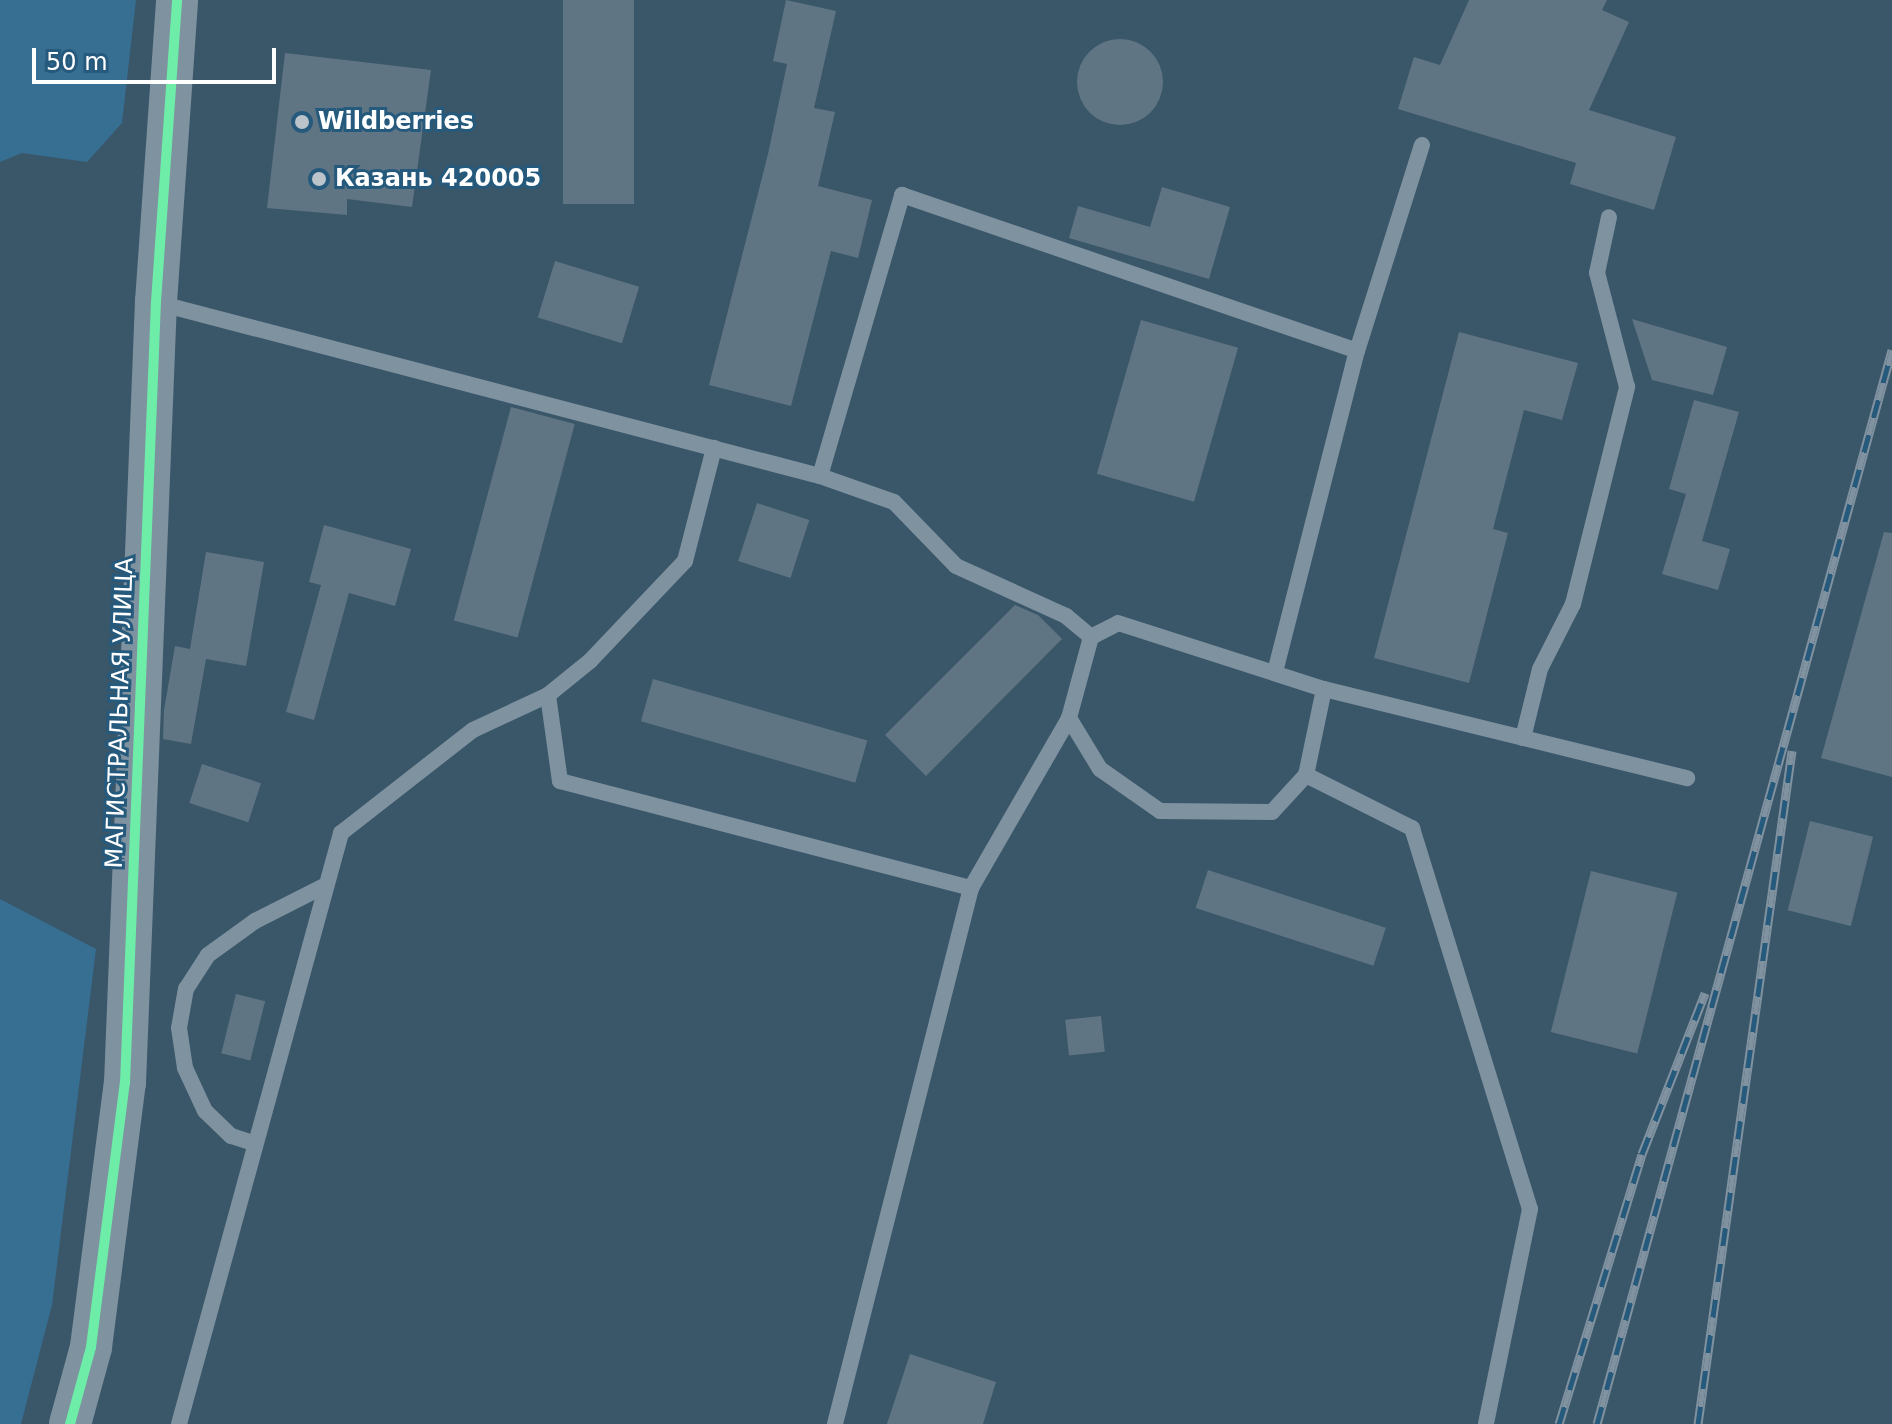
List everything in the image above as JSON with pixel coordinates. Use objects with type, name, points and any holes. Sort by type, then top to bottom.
[{"type":"street","name":"МАГИСТРАЛЬНАЯ УЛИЦА","points":[[70,1424],[91,1347],[125,1083],[156,302],[177,0]]},
{"type":"lane","points":[[1275,672],[1357,351],[1422,145]]},
{"type":"lane","points":[[820,476],[902,195],[1357,351]]},
{"type":"lane","points":[[1523,738],[1540,669],[1573,604],[1627,387],[1597,273],[1609,217]]},
{"type":"lane","points":[[156,302],[820,476],[894,502],[956,566],[1066,616],[1091,637]]},
{"type":"lane","points":[[179,1424],[253,1143],[341,833],[473,730],[548,695],[590,661],[685,561],[714,448]]},
{"type":"lane","points":[[835,1424],[971,888],[1069,718],[1091,637],[1118,623],[1324,689],[1687,778]]},
{"type":"lane","points":[[1069,718],[1100,769],[1160,811],[1272,812],[1306,775],[1324,689]]},
{"type":"lane","points":[[548,695],[560,781],[971,888]]},
{"type":"lane","points":[[1306,775],[1412,828],[1530,1209],[1486,1424]]},
{"type":"lane","points":[[253,1143],[231,1136],[205,1111],[185,1068],[179,1028],[186,989],[208,955],[255,921],[326,885]]},
{"type":"shaded area","points":[[0,0],[136,0],[122,123],[87,162],[22,153],[0,162]]},
{"type":"shaded area","points":[[0,899],[96,949],[52,1305],[21,1424],[0,1424]]},
{"type":"building","points":[[563,0],[634,0],[634,204],[563,204]]},
{"type":"building","points":[[786,0],[836,11],[814,108],[835,112],[818,186],[872,200],[858,258],[831,251],[791,406],[709,385],[768,154],[787,64],[773,61]]},
{"type":"building","points":[[1469,0],[1607,0],[1602,10],[1629,22],[1589,110],[1676,137],[1654,210],[1570,184],[1576,163],[1398,109],[1414,57],[1440,65]]},
{"type":"building","points":[[1120,39],[1144,46],[1156,58],[1163,82],[1156,106],[1144,118],[1120,125],[1096,118],[1084,106],[1077,82],[1084,58],[1096,46]]},
{"type":"building","points":[[285,53],[431,70],[412,207],[347,199],[347,215],[267,208]]},
{"type":"building","points":[[1162,187],[1230,207],[1209,279],[1069,238],[1078,206],[1150,227]]},
{"type":"building","points":[[555,261],[639,287],[622,343],[538,317]]},
{"type":"building","points":[[1632,319],[1727,347],[1713,395],[1652,380]]},
{"type":"building","points":[[1141,320],[1238,348],[1194,502],[1097,474]]},
{"type":"building","points":[[1459,332],[1578,363],[1562,420],[1524,410],[1493,529],[1508,533],[1469,683],[1374,658]]},
{"type":"building","points":[[1694,400],[1739,412],[1702,541],[1730,549],[1718,590],[1662,574],[1686,494],[1669,489]]},
{"type":"building","points":[[511,407],[575,424],[518,638],[454,620]]},
{"type":"building","points":[[757,503],[809,520],[790,578],[738,561]]},
{"type":"building","points":[[324,525],[411,549],[395,606],[349,593],[314,720],[286,712],[321,585],[309,582]]},
{"type":"building","points":[[1884,532],[1892,533],[1892,777],[1821,758]]},
{"type":"building","points":[[206,552],[264,562],[246,666],[206,659],[191,744],[163,739],[164,710],[175,646],[190,649]]},
{"type":"building","points":[[1015,605],[1038,615],[1062,639],[926,776],[885,735]]},
{"type":"building","points":[[653,679],[867,740],[855,783],[641,721]]},
{"type":"building","points":[[202,764],[261,783],[248,822],[189,803]]},
{"type":"building","points":[[1810,821],[1873,837],[1851,926],[1788,910]]},
{"type":"building","points":[[1208,870],[1386,928],[1373,966],[1196,908]]},
{"type":"building","points":[[1591,871],[1677,893],[1637,1054],[1551,1032]]},
{"type":"building","points":[[236,994],[265,1001],[250,1060],[221,1053]]},
{"type":"building","points":[[1101,1016],[1105,1052],[1069,1056],[1065,1020]]},
{"type":"building","points":[[910,1354],[996,1382],[983,1424],[887,1424]]},
{"type":"railway","points":[[1597,1424],[1892,350]]},
{"type":"railway","points":[[1698,1424],[1792,751]]},
{"type":"railway","points":[[1559,1424],[1642,1154],[1705,993]]},
{"type":"cycle path","points":[[70,1424],[91,1347],[125,1083],[156,302],[177,0]]},
{"type":"place","name":"Wildberries","points":[[302,122]]},
{"type":"place","name":"Казань 420005","points":[[319,179]]}]
